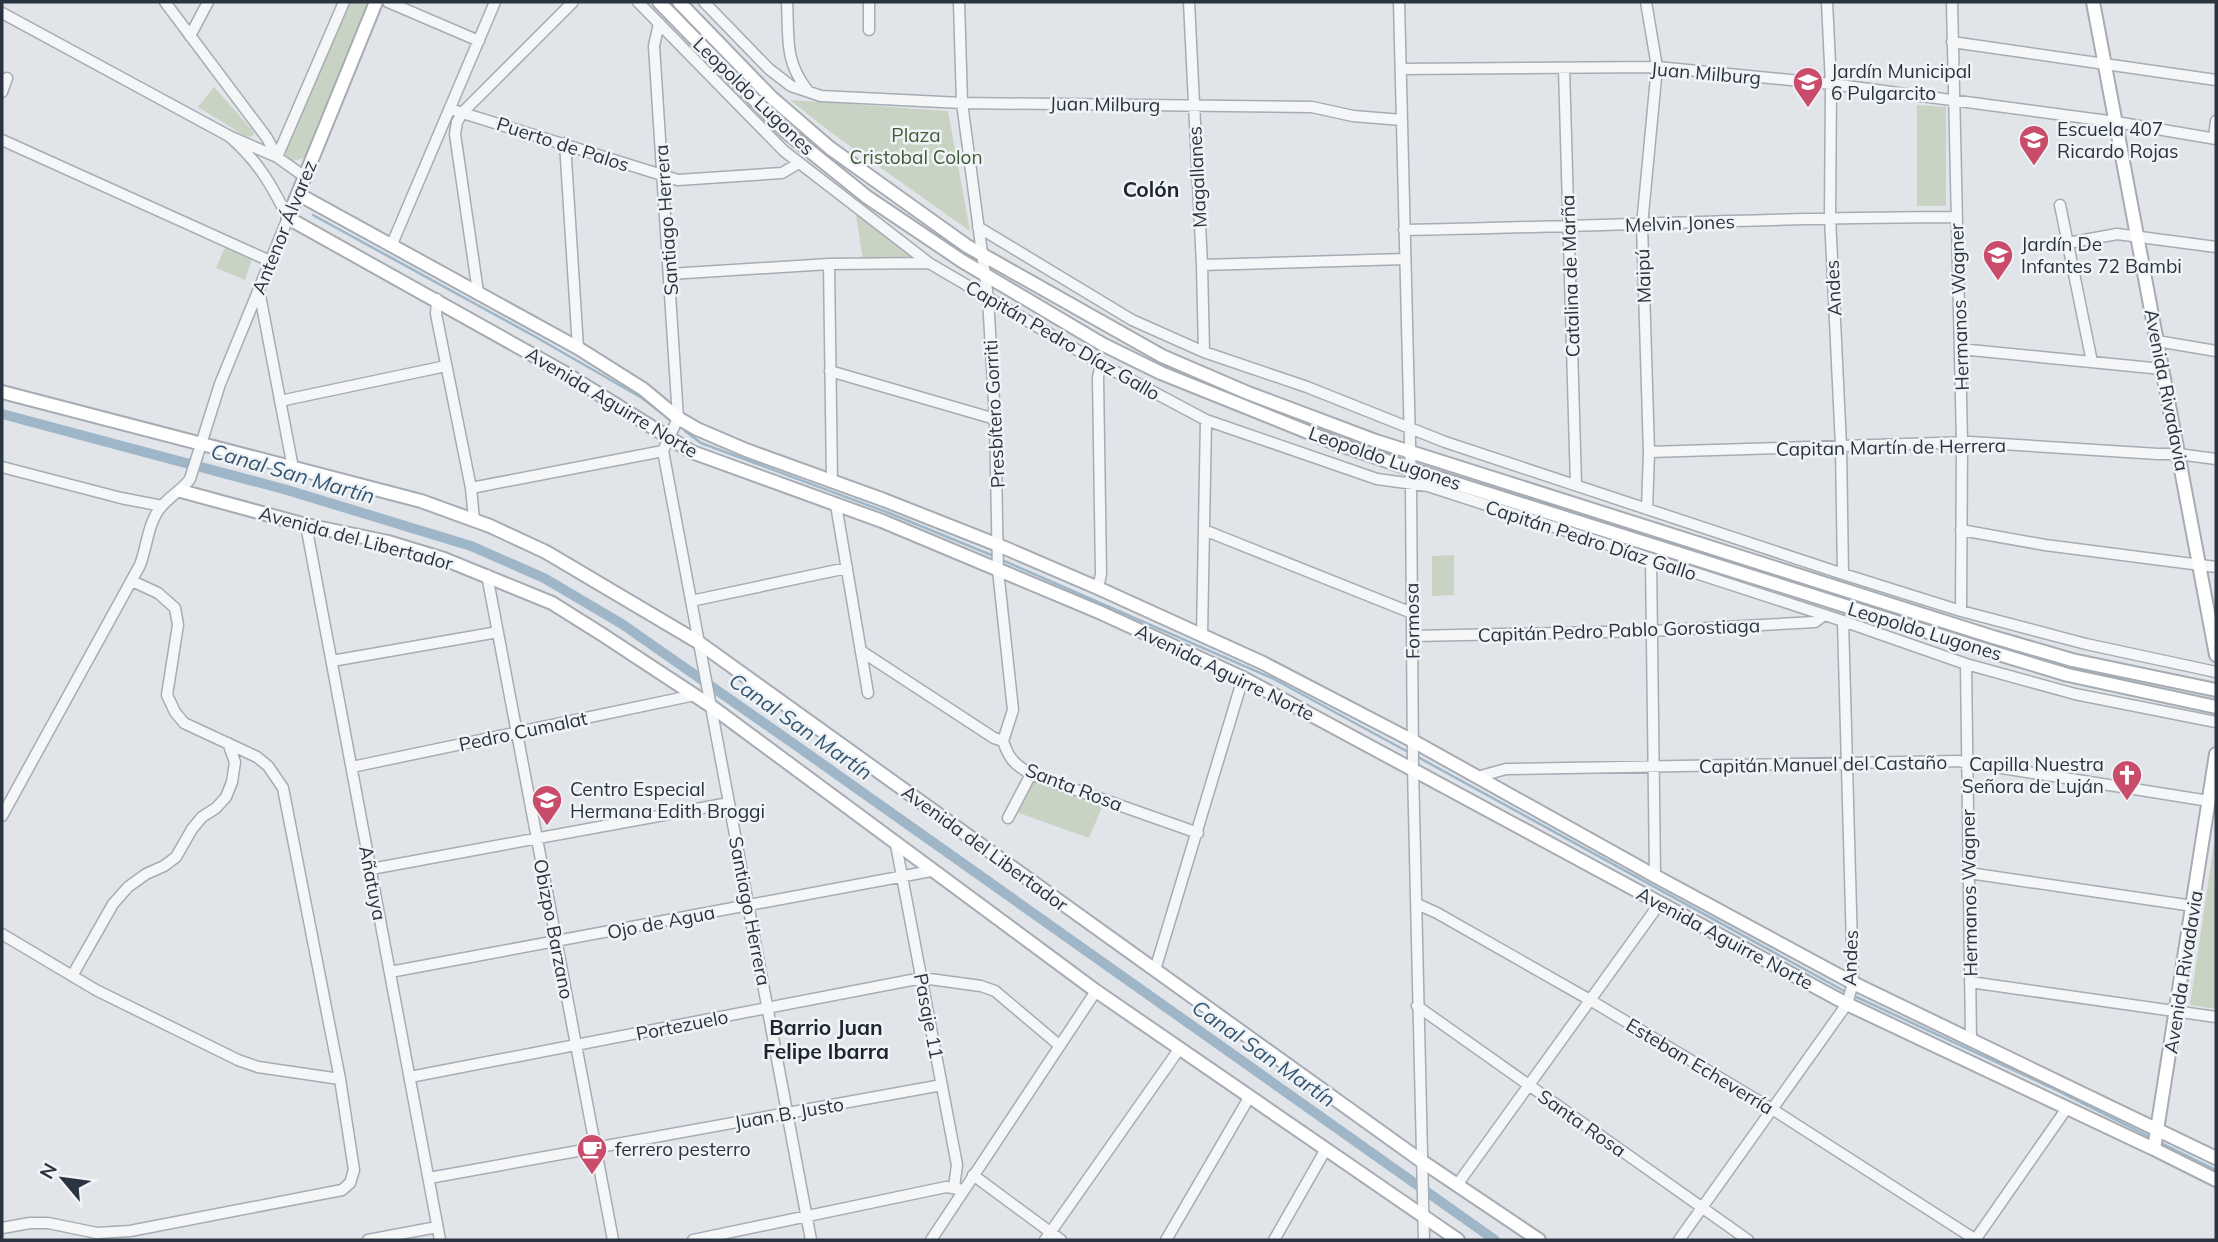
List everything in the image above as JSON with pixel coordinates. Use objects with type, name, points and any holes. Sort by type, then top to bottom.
[{"type":"main road","name":"Antenor Álvarez","points":[[288,218],[376,2]]},
{"type":"main road","name":"Leopoldo Lugones","points":[[659,2],[785,131],[867,197],[985,274],[1102,344],[1161,373],[1335,443],[1410,469],[2068,675],[2216,707]]},
{"type":"main road","name":"Leopoldo Lugones","points":[[679,2],[762,88],[802,125],[862,171],[967,246],[1162,356],[1248,393],[1409,452],[1993,637],[2072,660],[2216,690]]},
{"type":"main road","name":"Avenida Rivadavia","points":[[2093,2],[2216,655]]},
{"type":"main road","name":"Avenida Aguirre Norte","points":[[298,194],[578,348],[643,389],[678,418],[746,450],[832,481],[998,557],[1098,612],[1243,678],[1413,764],[1660,904],[1850,993],[2067,1108],[2156,1138]]},
{"type":"main road","name":"Avenida Aguirre Norte","points":[[288,218],[438,299],[704,457],[836,505],[1098,588],[1263,663],[1655,876],[1850,993],[1971,1039],[2156,1138]]},
{"type":"main road","name":"Avenida del Libertador","points":[[2,392],[200,449],[293,468],[421,501],[474,520],[546,552],[593,577],[698,642],[1420,1160],[1539,1240]]},
{"type":"main road","name":"Avenida del Libertador","points":[[181,491],[306,525],[388,542],[444,559],[552,603],[711,706],[1096,991],[1458,1240]]},
{"type":"main road","name":"Avenida Rivadavia","points":[[2156,1138],[2216,754]]},
{"type":"main road","points":[[2156,1138],[2216,1158]]},
{"type":"main road","points":[[2156,1138],[2216,1181]]},
{"type":"street","points":[[165,2],[267,138],[277,157]]},
{"type":"street","points":[[190,36],[208,2]]},
{"type":"street","points":[[277,157],[344,2]]},
{"type":"street","points":[[388,2],[479,41]]},
{"type":"street","points":[[392,244],[495,2]]},
{"type":"street","points":[[478,292],[455,134],[457,122],[463,112],[573,2]]},
{"type":"street","name":"Capitán Pedro Díaz Gallo","points":[[638,2],[784,150],[929,263],[1101,364],[1206,419],[1377,479],[1428,486],[1843,621],[1966,664],[2075,694],[2216,722]]},
{"type":"street","name":"Juan Milburg","points":[[704,2],[769,69],[791,86],[821,96],[962,103],[1312,107],[1353,116],[1402,120]]},
{"type":"street","points":[[787,2],[789,59],[797,78],[808,92]]},
{"type":"street","points":[[869,2],[869,30]]},
{"type":"street","name":"Presbítero Gorriti","points":[[959,2],[962,103],[988,298],[995,419],[998,557],[1013,710],[1003,741]]},
{"type":"street","name":"Magallanes","points":[[1189,2],[1204,352]]},
{"type":"street","name":"Formosa","points":[[1399,2],[1411,483],[1420,1160],[1424,1240]]},
{"type":"street","name":"Maipú","points":[[1646,2],[1657,67],[1642,225],[1649,452],[1647,509]]},
{"type":"street","name":"Andes","points":[[1827,2],[1831,84],[1830,217],[1841,446],[1843,574]]},
{"type":"street","name":"Hermanos Wagner","points":[[1952,2],[1962,442],[1961,611]]},
{"type":"street","points":[[2,13],[229,136],[277,157],[305,177]]},
{"type":"street","name":"Santiago Herrera","points":[[659,23],[654,46],[678,418]]},
{"type":"street","points":[[1952,42],[2216,80]]},
{"type":"street","name":"Juan Milburg","points":[[1401,69],[1657,67],[1831,84],[2215,138]]},
{"type":"street","name":"Catalina de Marña","points":[[1564,68],[1576,485]]},
{"type":"street","points":[[2,92],[7,78]]},
{"type":"street","name":"Puerto de Palos","points":[[450,109],[678,180],[782,173],[799,163]]},
{"type":"street","points":[[2215,138],[2216,121]]},
{"type":"street","points":[[229,136],[249,154],[269,180],[288,218]]},
{"type":"street","points":[[2,140],[270,261]]},
{"type":"street","points":[[565,144],[578,348]]},
{"type":"street","points":[[2060,205],[2092,362]]},
{"type":"street","name":"Melvin Jones","points":[[1404,230],[1569,228],[1830,217],[1956,217]]},
{"type":"street","name":"Antenor Álvarez","points":[[181,491],[190,479],[220,384],[288,218]]},
{"type":"street","points":[[978,227],[1132,320],[1204,352],[1307,387],[1511,466],[1961,611],[2086,644],[2216,672]]},
{"type":"street","points":[[2068,243],[2118,234],[2216,247]]},
{"type":"street","points":[[1202,265],[1405,259]]},
{"type":"street","points":[[670,274],[829,264],[929,263]]},
{"type":"street","points":[[829,264],[832,481]]},
{"type":"street","points":[[258,289],[293,468]]},
{"type":"street","points":[[438,299],[436,314],[471,488],[474,520]]},
{"type":"street","points":[[2157,341],[2216,351]]},
{"type":"street","points":[[1960,349],[2162,369]]},
{"type":"street","points":[[1098,588],[1101,574],[1098,377],[1101,364]]},
{"type":"street","points":[[280,401],[446,366]]},
{"type":"street","points":[[830,371],[995,419]]},
{"type":"street","points":[[471,488],[663,451],[678,418]]},
{"type":"street","points":[[1202,635],[1206,419]]},
{"type":"street","name":"Capitan Martín de Herrera","points":[[1649,452],[1962,442],[2178,454],[2216,459]]},
{"type":"street","name":"Santiago Herrera","points":[[663,451],[811,1240]]},
{"type":"street","points":[[2,467],[162,506]]},
{"type":"street","points":[[2,816],[132,581],[146,550],[153,520],[162,506],[181,491]]},
{"type":"street","points":[[836,505],[868,693]]},
{"type":"street","name":"Añatuya","points":[[306,525],[440,1240]]},
{"type":"street","points":[[1204,530],[1412,613]]},
{"type":"street","points":[[1961,530],[2045,545],[2216,567]]},
{"type":"street","points":[[1651,560],[1655,876]]},
{"type":"street","points":[[691,601],[847,568]]},
{"type":"street","name":"Obizpo Barzano","points":[[487,575],[613,1240]]},
{"type":"street","points":[[2,1228],[48,1223],[97,1233],[130,1231],[342,1190],[350,1183],[354,1170],[340,1079],[283,788],[268,766],[257,757],[184,723],[175,712],[167,695],[178,625],[175,608],[158,593],[132,581]]},
{"type":"street","name":"Capitán Pedro Pablo Gorostiaga","points":[[1413,636],[1651,631],[1815,622],[1824,615]]},
{"type":"street","name":"Andes","points":[[1679,1240],[1850,993],[1848,765],[1843,621]]},
{"type":"street","points":[[332,661],[498,632]]},
{"type":"street","name":"Santa Rosa","points":[[861,652],[1003,741],[1007,755],[1014,764],[1031,774],[1198,833]]},
{"type":"street","name":"Hermanos Wagner","points":[[1966,664],[1971,1039]]},
{"type":"street","points":[[1156,970],[1243,678]]},
{"type":"street","name":"Pedro Cumalat","points":[[352,767],[695,695]]},
{"type":"street","points":[[72,976],[113,904],[128,887],[146,873],[164,866],[176,857],[202,817],[226,797],[235,762],[228,743]]},
{"type":"street","name":"Capitán Manuel del Castaño","points":[[1477,777],[1506,769],[1968,762],[2209,801]]},
{"type":"street","points":[[1008,818],[1031,774]]},
{"type":"street","points":[[371,869],[729,803]]},
{"type":"street","name":"Pasaje 11","points":[[896,845],[943,1085],[957,1166],[958,1189]]},
{"type":"street","name":"Ojo de Agua","points":[[390,972],[931,871]]},
{"type":"street","points":[[1969,873],[2193,905]]},
{"type":"street","name":"Esteban Echeverría","points":[[1417,904],[1590,1000],[1772,1109],[1976,1240]]},
{"type":"street","points":[[1457,1185],[1660,904]]},
{"type":"street","points":[[2,934],[72,976],[238,1060],[258,1067],[340,1079]]},
{"type":"street","name":"Portezuelo","points":[[410,1077],[922,978],[981,986],[995,991],[1059,1045]]},
{"type":"street","points":[[1970,982],[2216,1017]]},
{"type":"street","points":[[931,1240],[958,1189],[973,1175],[1096,991]]},
{"type":"street","name":"Santa Rosa","points":[[1417,1006],[1748,1240]]},
{"type":"street","points":[[1048,1237],[1180,1048]]},
{"type":"street","name":"Juan B. Justo","points":[[429,1178],[943,1085]]},
{"type":"street","points":[[1166,1240],[1250,1096]]},
{"type":"street","points":[[1976,1240],[2067,1108]]},
{"type":"street","points":[[1274,1240],[1326,1149]]},
{"type":"street","points":[[973,1175],[1048,1237],[1061,1240]]},
{"type":"street","points":[[693,1240],[807,1215],[958,1189]]},
{"type":"street","points":[[368,1240],[437,1227]]},
{"type":"green space","points":[[347,2],[372,2],[309,153],[304,158],[293,161],[286,155],[286,146]]},
{"type":"green space","points":[[214,87],[252,130],[254,134],[251,137],[198,107]]},
{"type":"green space","name":"Plaza Cristobal Colon","points":[[790,100],[948,111],[970,231],[833,134]]},
{"type":"green space","points":[[1917,105],[1946,107],[1946,206],[1917,206]]},
{"type":"green space","points":[[856,214],[916,259],[863,261]]},
{"type":"green space","points":[[226,245],[253,256],[245,280],[216,268]]},
{"type":"green space","points":[[1454,555],[1454,595],[1432,596],[1432,556]]},
{"type":"green space","points":[[1033,780],[1103,805],[1089,838],[1016,812]]},
{"type":"green space","points":[[2216,830],[2216,1009],[2190,1005]]},
{"type":"waterway","points":[[313,215],[534,336],[642,398],[672,421]]},
{"type":"waterway","name":"Canal San Martín","points":[[2,414],[287,490],[471,546],[544,578],[622,624],[1495,1240]]},
{"type":"waterway","points":[[685,431],[701,443],[889,513],[996,557]]},
{"type":"waterway","points":[[1002,560],[1272,678],[1410,753]]},
{"type":"waterway","points":[[1416,756],[1846,992]]},
{"type":"waterway","points":[[1852,995],[2050,1087],[2152,1138]]},
{"type":"waterway","points":[[2161,1143],[2216,1170]]},
{"type":"place","name":"Jardín Municipal 6 Pulgarcito","points":[[1808,109]]},
{"type":"place","name":"Escuela 407 Ricardo Rojas","points":[[2034,167]]},
{"type":"place","name":"Jardín De Infantes 72 Bambi","points":[[1998,282]]},
{"type":"place","name":"Capilla Nuestra Señora de Luján","points":[[2127,802]]},
{"type":"place","name":"Centro Especial Hermana Edith Broggi","points":[[547,827]]},
{"type":"place","name":"ferrero pesterro","points":[[592,1176]]},
{"type":"district","name":"Colón","points":[[1151,189]]},
{"type":"district","name":"Barrio Juan Felipe Ibarra","points":[[826,1039]]}]
